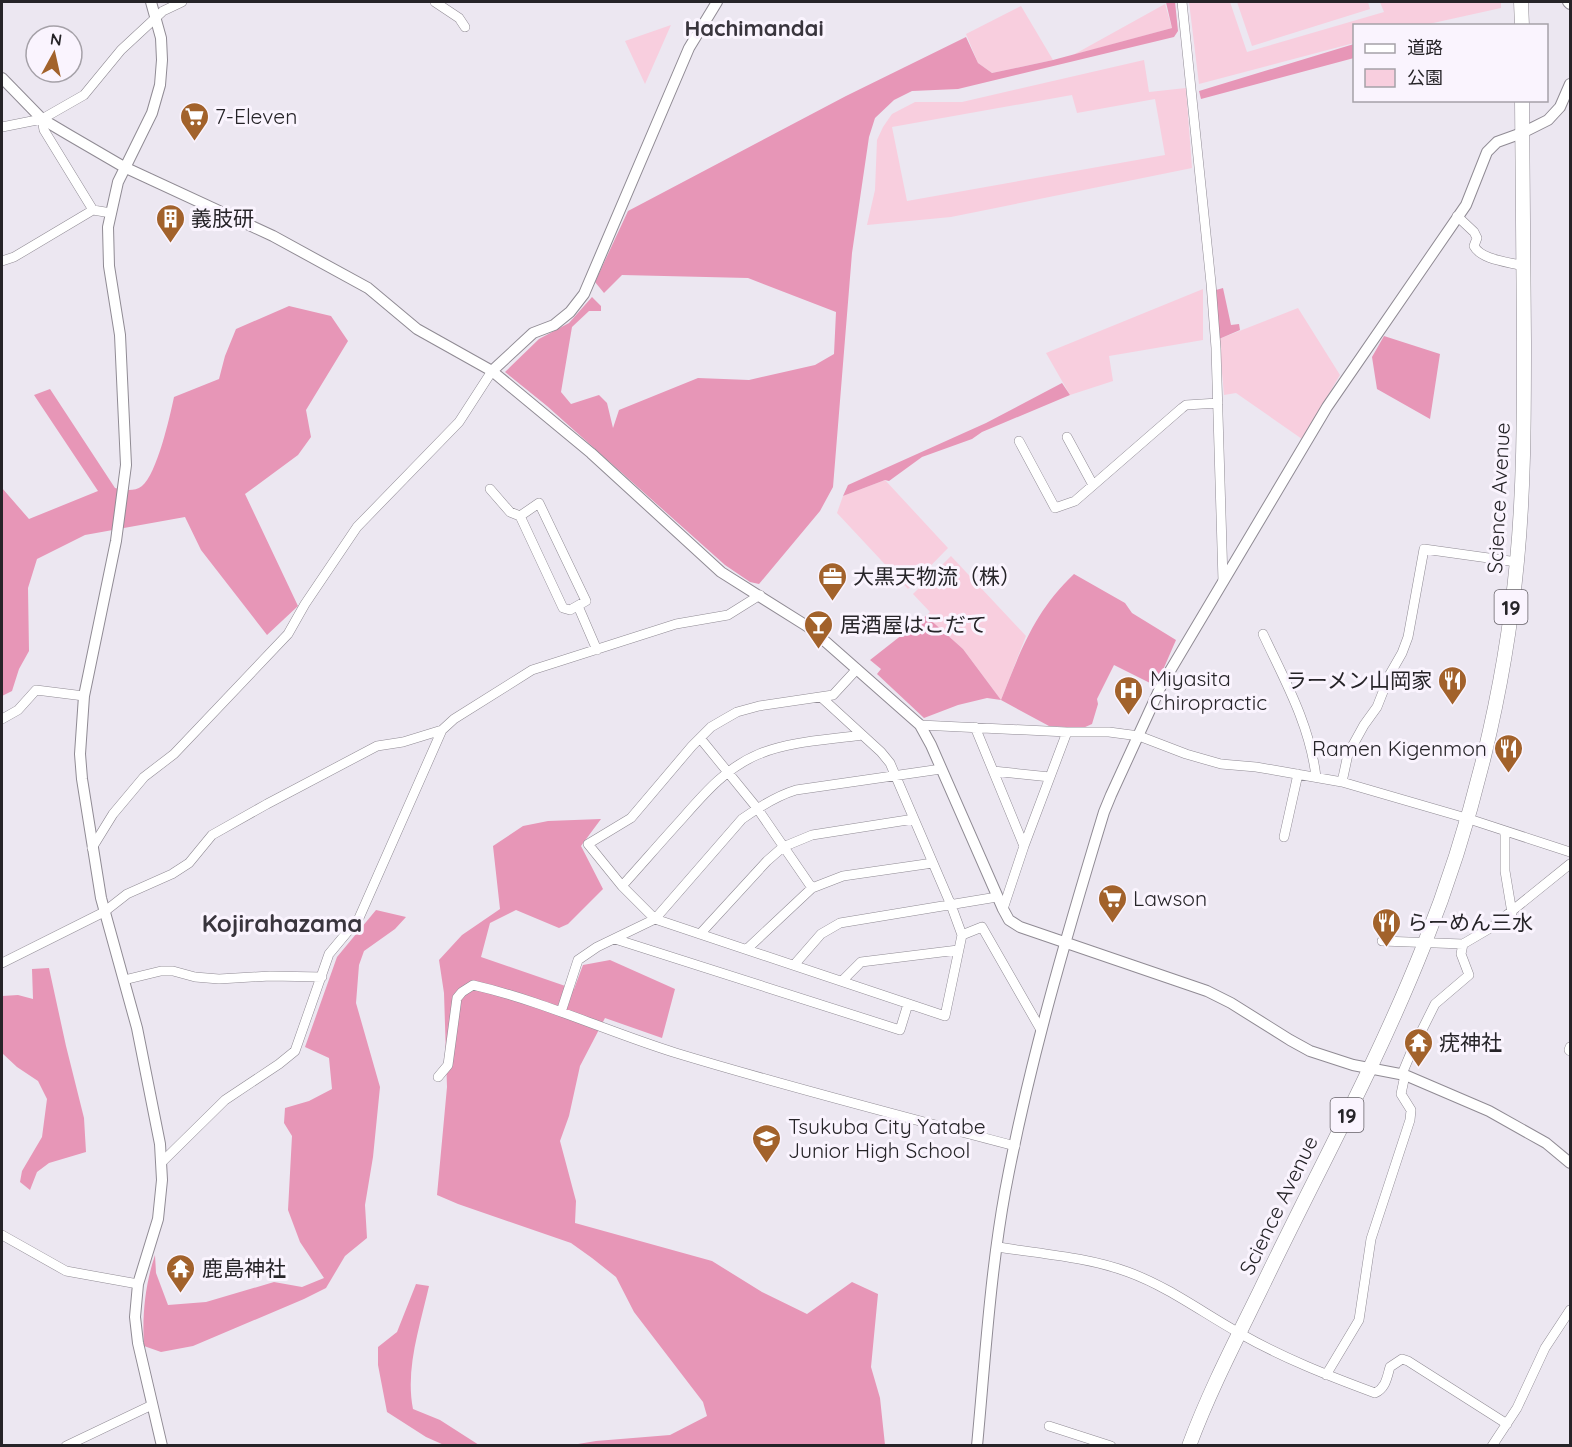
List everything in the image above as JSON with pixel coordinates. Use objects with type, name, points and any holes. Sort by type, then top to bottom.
[{"type":"main road","points":[[1521,2],[1522,24]]},
{"type":"main road","name":"Science Avenue","points":[[1190,1446],[1205,1406],[1239,1333],[1370,1068],[1425,943],[1445,888],[1466,818],[1494,705],[1517,562],[1523,467],[1522,102]]},
{"type":"street","points":[[151,2],[157,18],[162,49],[160,85],[149,121],[124,167],[116,189],[111,213],[108,252],[120,335],[126,465],[116,541],[84,696],[80,735],[81,766],[92,848],[104,912],[137,1028],[160,1144],[162,1180],[158,1220],[138,1284],[135,1317],[138,1343],[162,1446]]},
{"type":"street","points":[[2,127],[42,119],[84,95],[121,50],[163,11],[182,2]]},
{"type":"street","points":[[435,2],[459,18],[465,27]]},
{"type":"street","points":[[92,848],[113,814],[144,777],[174,754],[288,634],[305,604],[357,527],[459,422],[492,371],[533,333],[554,325],[570,312],[584,294],[689,48],[717,2]]},
{"type":"street","points":[[1182,2],[1211,283],[1218,403],[1223,581]]},
{"type":"street","points":[[2,78],[42,119],[124,167],[273,236],[368,288],[417,329],[492,371],[591,453],[721,572],[810,628],[920,725],[1009,920],[1020,927],[1207,991],[1310,1051],[1370,1068],[1404,1074],[1489,1111],[1546,1143],[1570,1164]]},
{"type":"street","points":[[977,1446],[1005,1194],[1041,1030],[1104,812],[1161,687],[1327,407],[1466,205],[1487,152],[1493,144],[1548,120],[1555,114],[1570,84]]},
{"type":"street","points":[[42,119],[44,130],[93,210]]},
{"type":"street","points":[[2,261],[93,210],[111,213]]},
{"type":"street","points":[[1457,216],[1474,232],[1477,238],[1474,246],[1477,251],[1523,266]]},
{"type":"street","points":[[1019,441],[1055,508],[1075,501],[1186,405],[1218,403]]},
{"type":"street","points":[[1067,436],[1093,485]]},
{"type":"street","points":[[490,489],[510,512],[520,516],[563,608],[570,610],[586,601],[539,503],[520,516]]},
{"type":"street","points":[[1342,782],[1348,754],[1377,707],[1408,637],[1424,549],[1517,562]]},
{"type":"street","points":[[162,1162],[225,1100],[279,1064],[294,1051],[329,954],[358,918],[442,730],[454,719],[532,670],[676,624],[728,615],[760,595]]},
{"type":"street","points":[[578,606],[597,650]]},
{"type":"street","points":[[1263,634],[1306,728],[1314,757],[1316,777]]},
{"type":"street","points":[[822,698],[881,752],[896,776],[951,905],[962,935],[945,1016],[655,919],[622,886],[588,844],[631,818],[711,727],[737,712],[759,706],[833,695],[857,669]]},
{"type":"street","points":[[2,718],[18,710],[36,690],[84,696]]},
{"type":"street","points":[[920,725],[1109,732],[1139,736],[1186,754],[1221,764],[1342,782],[1466,818],[1570,852]]},
{"type":"street","points":[[975,728],[1024,846]]},
{"type":"street","points":[[2,963],[104,912],[127,894],[181,869],[212,836],[267,804],[377,746],[404,742],[442,730]]},
{"type":"street","points":[[1003,909],[1067,732]]},
{"type":"street","points":[[622,886],[710,787],[743,761],[768,751],[798,744],[862,735]]},
{"type":"street","points":[[700,738],[757,808],[812,888]]},
{"type":"street","points":[[561,1012],[578,960],[585,954],[655,919],[742,819],[757,808],[796,790],[941,769]]},
{"type":"street","points":[[993,771],[1050,777]]},
{"type":"street","points":[[1284,837],[1298,774]]},
{"type":"street","points":[[700,934],[767,861],[783,847],[812,835],[914,819]]},
{"type":"street","points":[[1505,831],[1506,871],[1512,913]]},
{"type":"street","points":[[747,949],[812,888],[843,876],[933,863]]},
{"type":"street","points":[[1382,941],[1463,944],[1512,913],[1570,864]]},
{"type":"street","points":[[794,965],[822,934],[840,923],[997,897]]},
{"type":"street","points":[[962,935],[982,927],[1041,1030]]},
{"type":"street","points":[[615,939],[900,1030],[908,1004]]},
{"type":"street","points":[[1326,1375],[1359,1320],[1371,1239],[1410,1120],[1411,1110],[1401,1094],[1404,1074],[1412,1050],[1435,1004],[1469,975],[1461,954],[1463,944]]},
{"type":"street","points":[[842,981],[861,962],[958,950]]},
{"type":"street","points":[[124,980],[161,971],[219,979],[270,976],[322,977]]},
{"type":"street","points":[[438,1077],[448,1065],[457,998],[473,985],[561,1012],[673,1052],[858,1105],[1015,1146]]},
{"type":"street","points":[[2,1235],[66,1271],[138,1284]]},
{"type":"street","points":[[998,1247],[1098,1263],[1127,1271],[1154,1282],[1239,1333],[1326,1375],[1375,1393],[1380,1391],[1385,1383],[1390,1366],[1402,1359],[1408,1360],[1507,1424]]},
{"type":"street","points":[[1492,1446],[1517,1408],[1545,1348],[1570,1310]]},
{"type":"street","points":[[66,1446],[152,1405]]},
{"type":"street","points":[[1049,1426],[1111,1446]]},
{"type":"green space","points":[[1189,2],[1230,2],[1247,52],[1384,12],[1380,2],[1501,2],[1501,8],[1429,24],[1353,24],[1353,43],[1199,84]]},
{"type":"green space","points":[[1237,2],[1368,2],[1370,9],[1252,46]]},
{"type":"green space","points":[[1165,4],[1172,28],[1073,55]]},
{"type":"green space","points":[[1021,6],[1053,60],[992,73],[978,63],[966,34]]},
{"type":"green space","points":[[671,25],[645,84],[625,41]]},
{"type":"green space","points":[[1144,60],[1149,92],[1186,88],[1192,168],[951,217],[867,225],[875,190],[877,140],[892,114],[915,102],[962,102]],"holes":[[[1072,95],[1077,113],[1155,99],[1165,155],[907,201],[892,127]]]},
{"type":"green space","points":[[1203,289],[1203,340],[1109,356],[1113,381],[1070,395],[1046,353]]},
{"type":"green space","points":[[1298,308],[1340,375],[1302,439],[1236,393],[1224,395],[1219,339]]},
{"type":"green space","points":[[885,480],[948,548],[908,589],[837,513],[843,496]]},
{"type":"green space","points":[[951,556],[1026,636],[1001,700],[963,649],[926,616],[930,612],[913,594]]},
{"type":"shaded area","points":[[1166,2],[1175,2],[1178,31],[1174,37],[958,89],[912,91],[894,100],[875,118],[869,137],[852,253],[833,487],[820,511],[759,584],[750,582],[725,565],[547,406],[505,372],[539,339],[569,323],[592,297],[601,306],[601,311],[589,311],[572,327],[561,392],[571,404],[599,395],[607,403],[613,428],[619,410],[698,378],[749,380],[815,365],[834,354],[836,312],[748,278],[622,275],[604,293],[595,282],[628,211],[846,96],[966,37],[978,63],[992,73],[1053,60],[1172,28]]},
{"type":"shaded area","points":[[1353,44],[1353,58],[1201,99],[1199,91]]},
{"type":"shaded area","points":[[1223,288],[1231,325],[1239,324],[1240,330],[1219,339],[1216,290]]},
{"type":"shaded area","points":[[289,306],[331,316],[348,341],[306,410],[311,437],[298,455],[245,494],[298,606],[267,635],[201,550],[185,517],[85,535],[37,559],[28,588],[29,651],[19,669],[12,691],[2,696],[2,488],[29,519],[98,491],[34,395],[50,389],[115,488],[136,489],[148,480],[153,470],[174,397],[219,379],[236,329]]},
{"type":"shaded area","points":[[1384,336],[1440,354],[1430,419],[1377,389],[1372,357]]},
{"type":"shaded area","points":[[1062,383],[1070,395],[982,432],[972,439],[922,457],[889,481],[885,480],[843,496],[848,485],[986,423]]},
{"type":"shaded area","points":[[1074,574],[1125,603],[1132,613],[1176,640],[1156,686],[1114,665],[1097,699],[1098,704],[1092,724],[1083,728],[1049,726],[1001,700],[1030,632],[1060,588]]},
{"type":"shaded area","points":[[926,616],[963,649],[1001,700],[987,698],[958,705],[924,718],[877,674],[881,669],[870,660]]},
{"type":"shaded area","points":[[601,819],[581,846],[603,889],[568,924],[559,928],[516,910],[490,923],[481,957],[574,989],[583,965],[610,960],[675,989],[662,1038],[605,1018],[580,1066],[569,1116],[560,1141],[576,1201],[575,1223],[712,1261],[762,1292],[807,1314],[852,1282],[878,1294],[871,1367],[880,1398],[885,1445],[572,1445],[670,1435],[707,1416],[703,1402],[634,1312],[616,1277],[571,1243],[437,1195],[447,1087],[444,993],[439,960],[462,935],[500,909],[493,846],[523,826],[548,821]]},
{"type":"shaded area","points":[[376,910],[406,917],[395,929],[364,951],[359,965],[356,1003],[380,1087],[373,1157],[365,1205],[367,1238],[345,1256],[326,1288],[304,1299],[193,1346],[161,1352],[144,1346],[145,1300],[155,1255],[156,1273],[168,1305],[206,1302],[274,1282],[302,1287],[324,1278],[300,1242],[288,1210],[292,1136],[284,1123],[285,1108],[309,1101],[332,1089],[329,1058],[305,1047],[337,957]]},
{"type":"shaded area","points":[[49,968],[84,1118],[86,1152],[49,1163],[37,1172],[30,1190],[20,1182],[22,1171],[42,1137],[47,1099],[38,1081],[17,1067],[2,1053],[2,996],[18,995],[33,999],[32,969]]},
{"type":"shaded area","points":[[416,1284],[429,1286],[412,1363],[413,1409],[440,1420],[479,1445],[444,1445],[426,1437],[387,1412],[378,1365],[378,1347],[397,1332]]},
{"type":"place","name":"7-Eleven","points":[[194,142]]},
{"type":"place","name":"義肢研","points":[[170,244]]},
{"type":"place","name":"大黒天物流（株）","points":[[832,602]]},
{"type":"place","name":"居酒屋はこだて","points":[[819,650]]},
{"type":"place","name":"ラーメン山岡家","points":[[1453,706]]},
{"type":"place","name":"Miyasita Chiropractic","points":[[1129,716]]},
{"type":"place","name":"Ramen Kigenmon","points":[[1508,774]]},
{"type":"place","name":"Lawson","points":[[1112,924]]},
{"type":"place","name":"らーめん三水","points":[[1386,948]]},
{"type":"place","name":"疣神社","points":[[1418,1068]]},
{"type":"place","name":"Tsukuba City Yatabe Junior High School","points":[[767,1164]]},
{"type":"place","name":"鹿島神社","points":[[181,1294]]},
{"type":"district","name":"Hachimandai","points":[[754,28]]},
{"type":"district","name":"Kojirahazama","points":[[282,923]]}]
